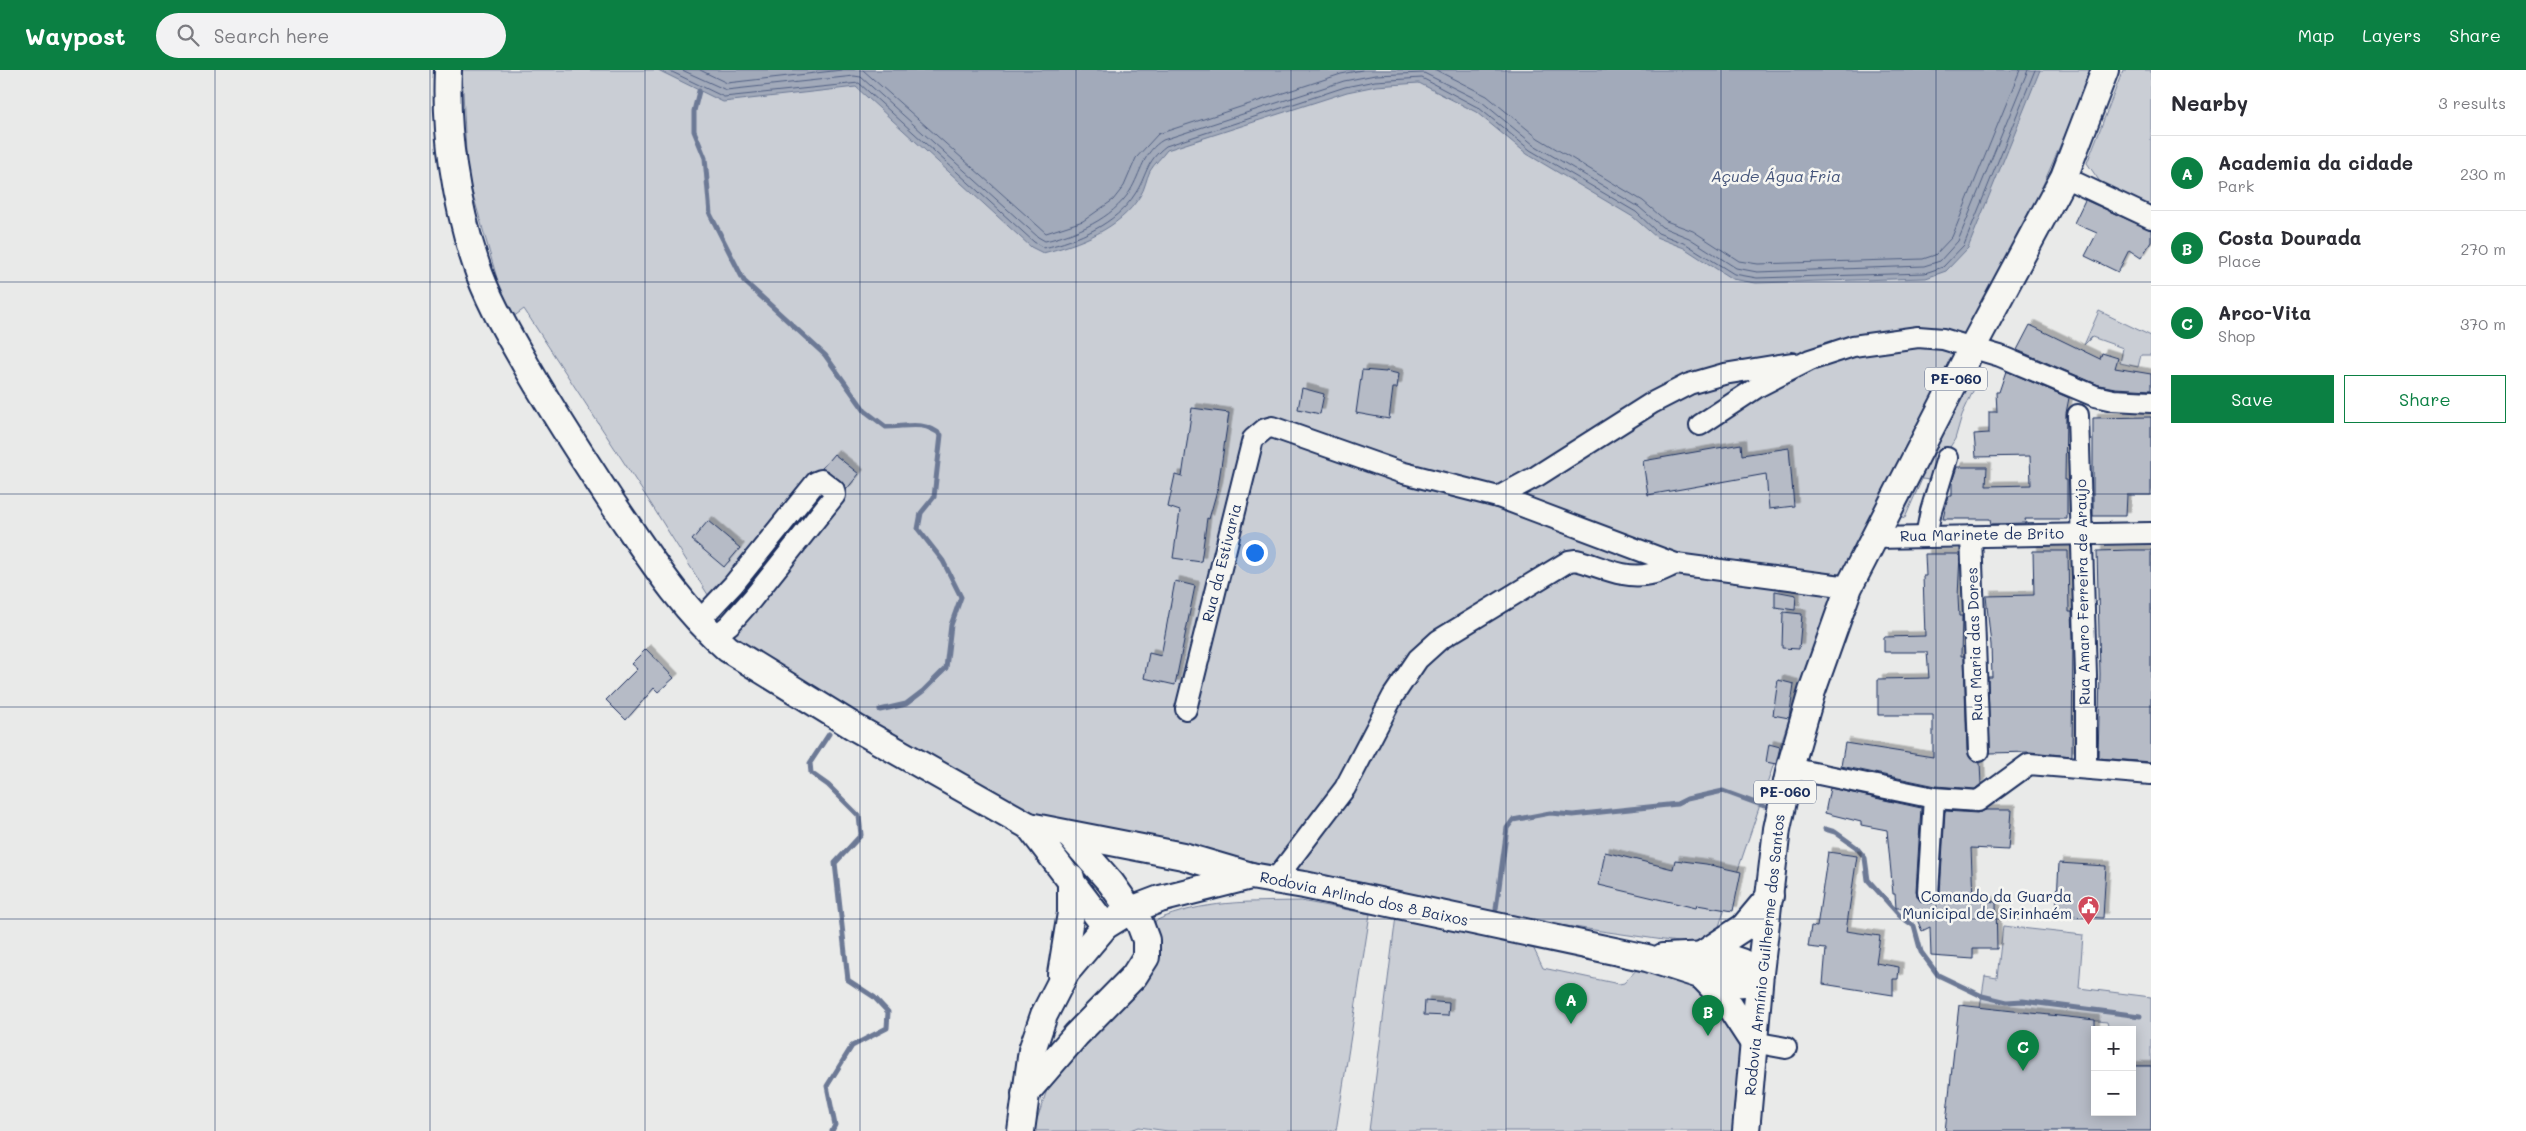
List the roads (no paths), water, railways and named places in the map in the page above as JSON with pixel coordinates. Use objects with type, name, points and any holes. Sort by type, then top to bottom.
[{"type":"main road","points":[[448,70],[447,90],[452,146],[460,197],[476,266],[488,292],[559,423],[657,567],[706,629],[728,649],[847,722],[1029,826],[1070,836],[1183,856],[1263,878]]},
{"type":"main road","name":"Rodovia Armínio Guilherme dos Santos","points":[[1746,1131],[1760,973],[1777,829],[1790,768],[1812,691],[1850,587],[1972,348],[2064,177],[2105,70]]},
{"type":"main road","points":[[1029,826],[1071,878],[1105,926]]},
{"type":"main road","points":[[1025,1095],[1063,1049],[1141,968],[1146,956],[1146,940],[1140,924],[1131,910],[1070,836]]},
{"type":"main road","points":[[1059,982],[1071,913],[1071,878]]},
{"type":"main road","name":"Rodovia Arlindo dos 8 Baixos","points":[[1021,1131],[1025,1095],[1036,1035],[1059,982],[1083,950],[1105,926],[1131,910],[1160,900],[1263,878],[1647,958],[1701,966],[1733,958],[1760,973]]},
{"type":"main road","points":[[1753,1042],[1701,966],[1744,927],[1770,895]]},
{"type":"street","points":[[2064,177],[2151,218]]},
{"type":"street","points":[[1498,497],[1537,476],[1652,403],[1690,384],[1724,374],[1810,360],[1853,346],[1918,337],[1943,339],[2050,376],[2095,396],[2112,400],[2151,402]]},
{"type":"street","points":[[1700,424],[1760,386],[1810,360]]},
{"type":"street","name":"Rua Amaro Ferreira de Araújo","points":[[2078,415],[2083,534],[2086,768]]},
{"type":"street","name":"Rua da Estivaria","points":[[1186,709],[1253,439],[1265,429],[1272,427],[1400,472],[1498,497]]},
{"type":"street","points":[[1926,536],[1931,511],[1947,458]]},
{"type":"street","points":[[821,480],[834,490],[835,495],[729,625],[706,629],[732,585],[816,482],[821,480]]},
{"type":"street","points":[[1498,497],[1655,558],[1676,564],[1850,587]]},
{"type":"street","name":"Rua Marinete de Brito","points":[[1874,538],[2151,533]]},
{"type":"street","name":"Rua Maria das Dores","points":[[1971,536],[1979,751]]},
{"type":"street","points":[[1263,878],[1345,788],[1378,722],[1409,671],[1440,640],[1569,561],[1576,560],[1635,576],[1650,574],[1676,564]]},
{"type":"street","points":[[1790,768],[1934,798],[1978,801],[2030,764],[2151,774]]},
{"type":"street","points":[[1928,892],[1934,798]]},
{"type":"street","points":[[1753,1042],[1786,1048]]},
{"type":"water","name":"Açude Água Fria","points":[[658,70],[2040,70],[1968,248],[1946,271],[1926,278],[1756,283],[1732,279],[1684,248],[1656,237],[1633,217],[1527,154],[1476,112],[1419,83],[1376,86],[1347,92],[1167,150],[1150,171],[1143,190],[1132,208],[1121,218],[1098,234],[1071,245],[1043,253],[1031,247],[856,87],[723,102]]},
{"type":"waterway","points":[[699,91],[694,111],[694,131],[705,158],[710,214],[744,281],[825,355],[865,411],[886,427],[928,427],[941,435],[934,497],[921,513],[918,529],[943,561],[961,597],[951,625],[946,668],[923,691],[906,704],[880,710]]},
{"type":"waterway","points":[[829,734],[810,763],[811,773],[828,785],[859,816],[861,835],[835,863],[848,980],[874,997],[888,1012],[887,1028],[852,1046],[827,1086],[835,1125],[832,1131]]},
{"type":"waterway","points":[[1496,909],[1507,828],[1513,820],[1550,813],[1573,815],[1677,804],[1687,799],[1723,791],[1764,806]]},
{"type":"waterway","points":[[1825,829],[1835,832],[1856,847],[1865,858],[1868,880],[1900,916],[1914,926],[1921,952],[1938,975],[1982,996],[2007,1002],[2023,1001],[2140,1016]]},
{"type":"place","name":"Comando da Guarda Municipal de Sirinhaém","points":[[2088,925]]},
{"type":"place","name":"Academia da cidade","points":[[1571,1024]]},
{"type":"place","name":"Costa Dourada","points":[[1708,1036]]},
{"type":"place","name":"Arco-Vita","points":[[2023,1071]]}]
